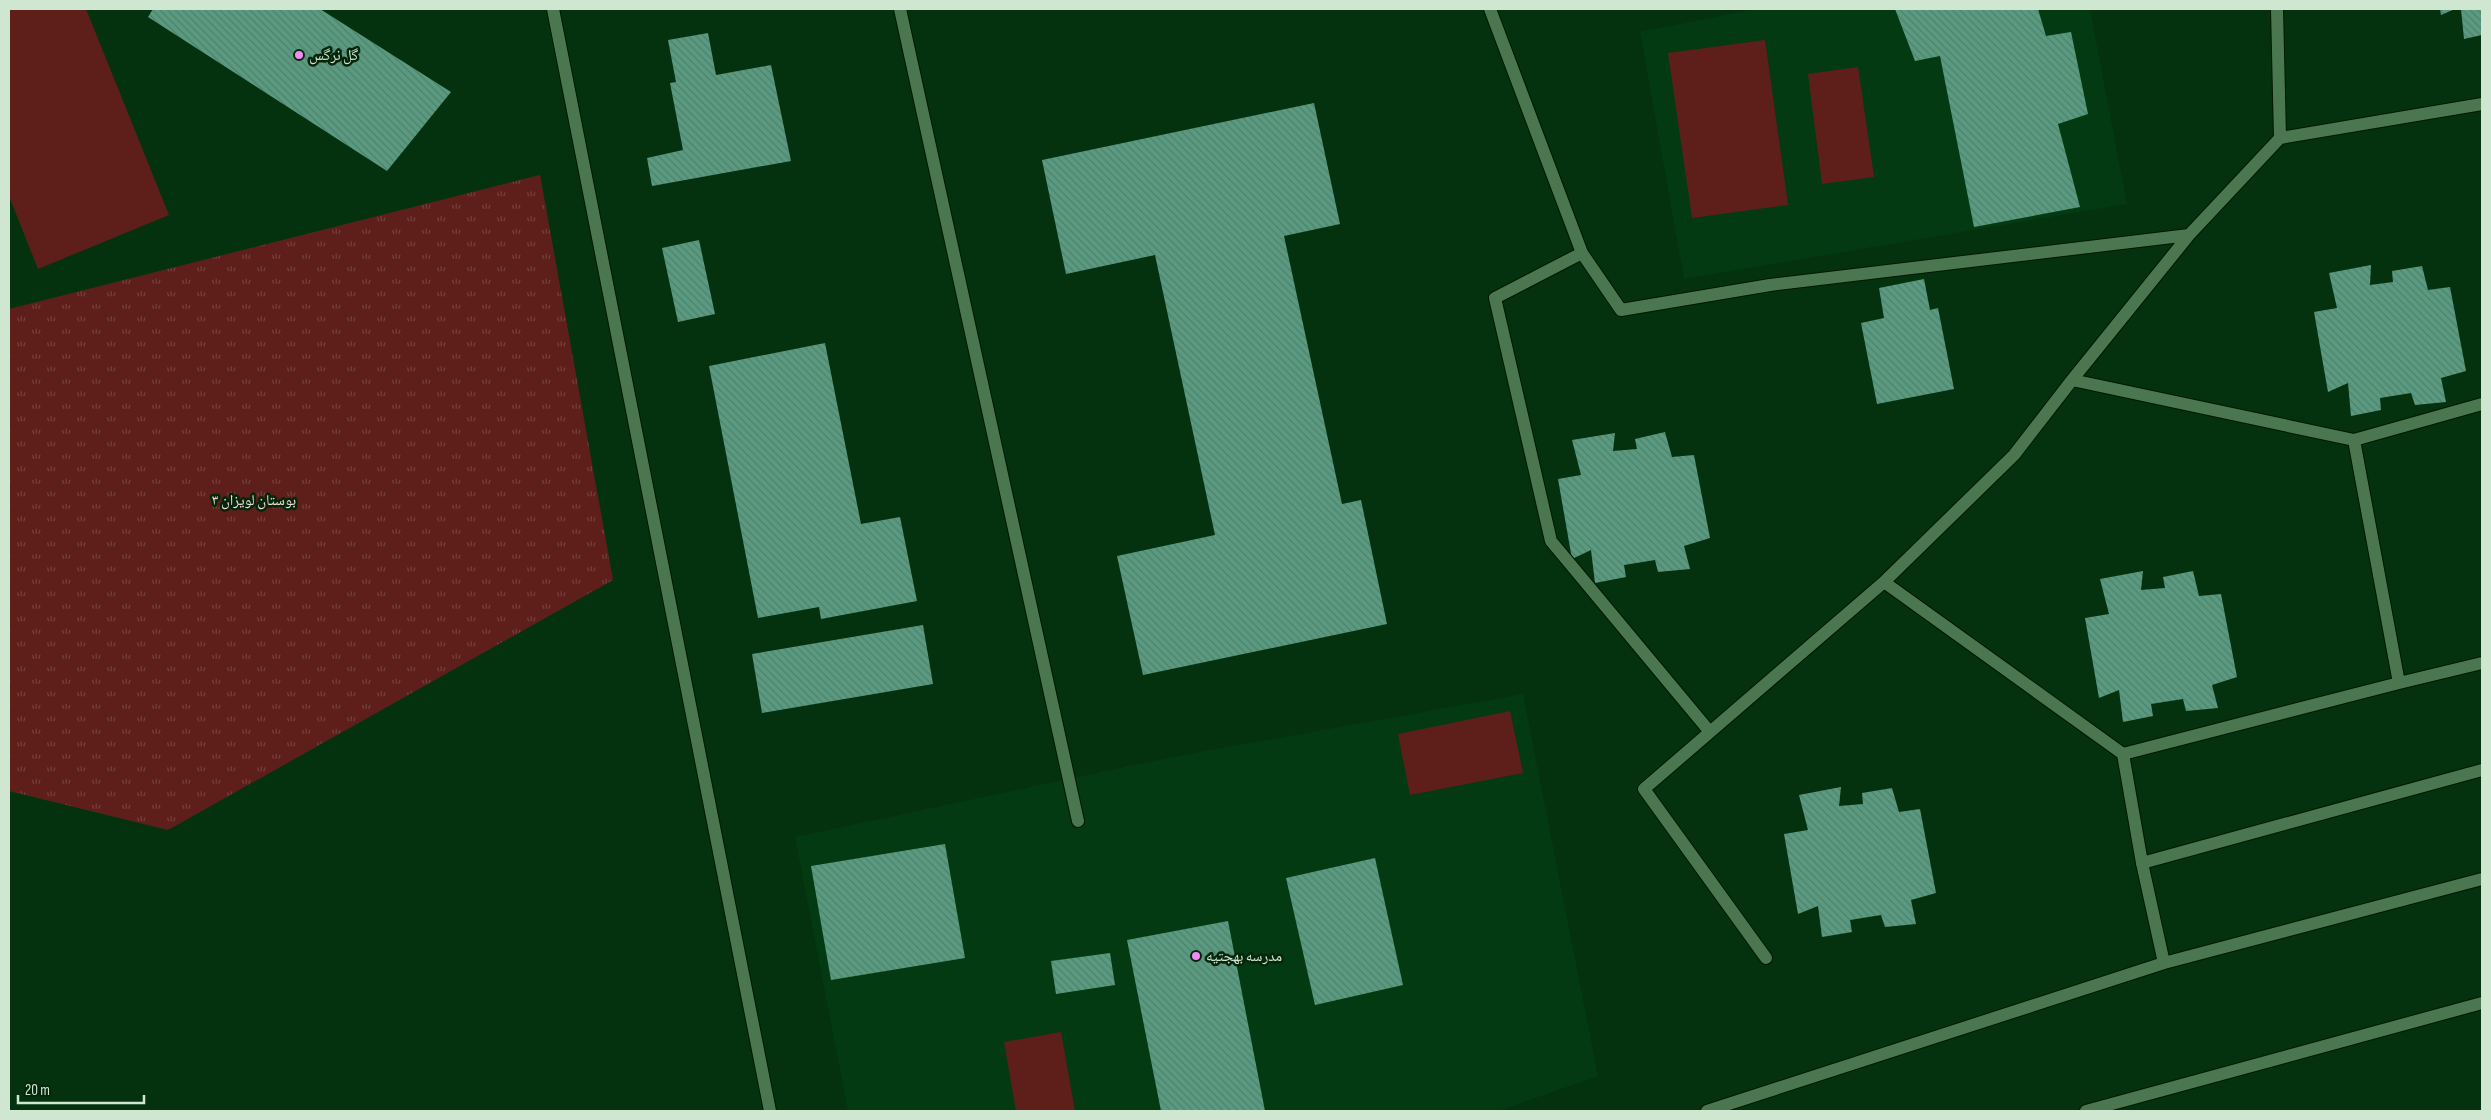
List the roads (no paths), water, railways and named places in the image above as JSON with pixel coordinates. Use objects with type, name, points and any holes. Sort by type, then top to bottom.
[{"type":"street","points":[[553,9],[770,1111]]},
{"type":"street","points":[[900,9],[1078,821]]},
{"type":"street","points":[[1490,9],[1582,253],[1621,310],[1770,285],[2189,235]]},
{"type":"street","points":[[2277,9],[2280,138]]},
{"type":"street","points":[[1766,958],[1644,789],[1884,582],[2014,455],[2189,235],[2280,138],[2482,104]]},
{"type":"street","points":[[1582,253],[1495,298],[1551,541],[1710,732]]},
{"type":"street","points":[[2072,380],[2354,440],[2482,404]]},
{"type":"street","points":[[2354,440],[2399,683]]},
{"type":"street","points":[[1884,582],[2123,754],[2142,863],[2164,963]]},
{"type":"street","points":[[2123,754],[2482,663]]},
{"type":"street","points":[[2142,863],[2482,770]]},
{"type":"street","points":[[1708,1111],[2164,963],[2482,879]]},
{"type":"street","points":[[2086,1111],[2482,1003]]},
{"type":"place","name":"گل نرگس","points":[[299,55]]},
{"type":"place","name":"مدرسه بهجتیه","points":[[1196,956]]},
{"type":"park label","name":"بوستان لویزان ۳","points":[[254,500]]}]
